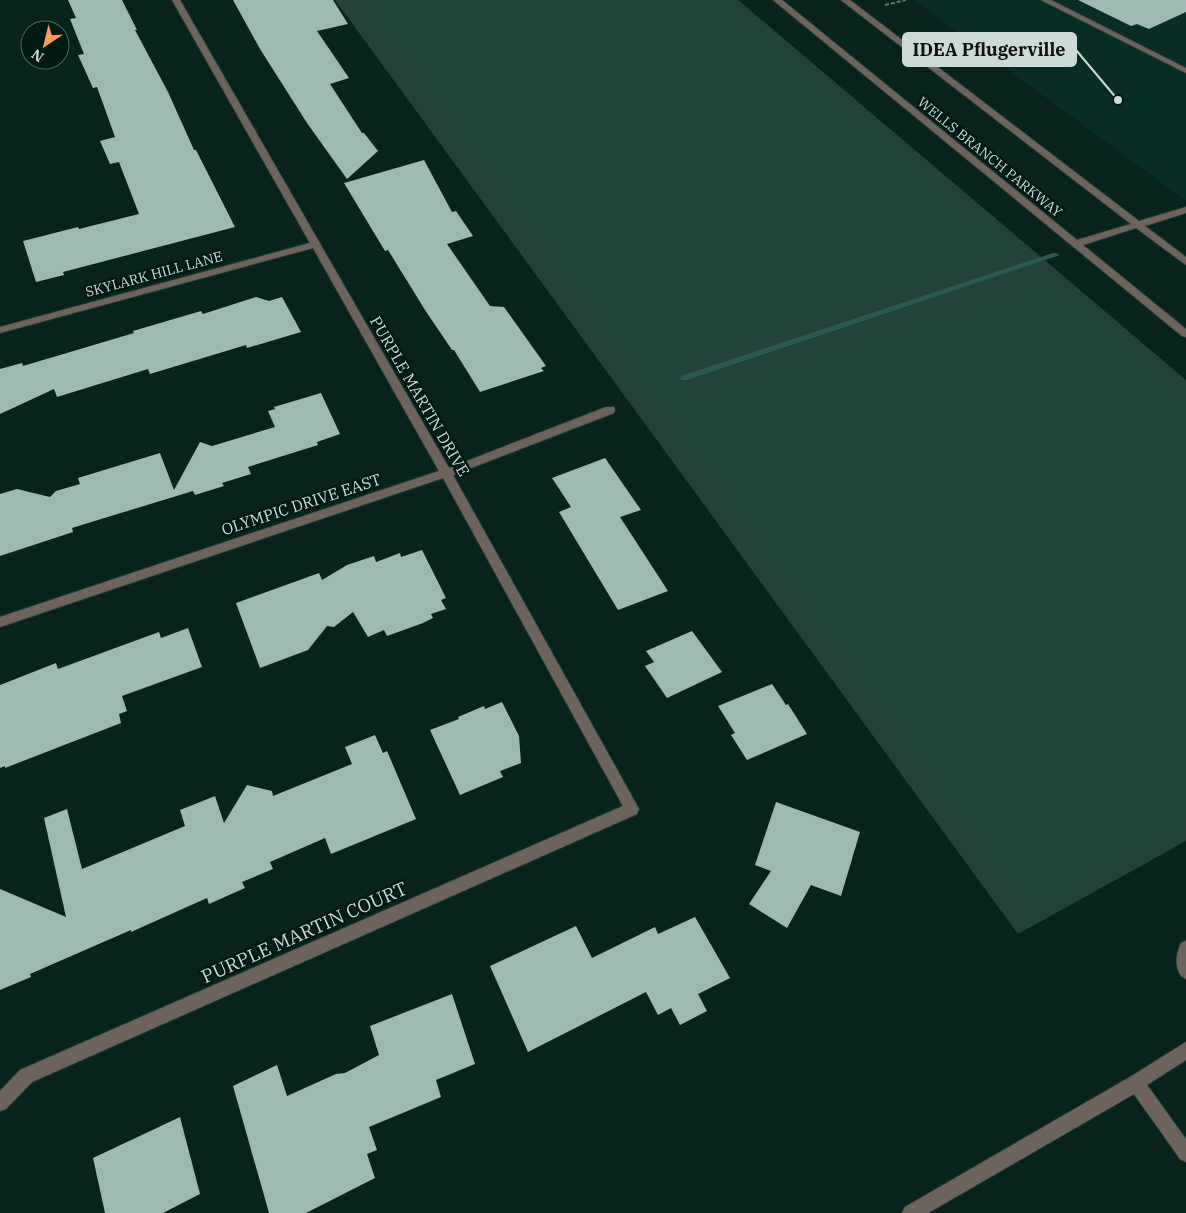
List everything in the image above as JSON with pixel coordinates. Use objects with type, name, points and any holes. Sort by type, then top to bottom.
[{"type":"street","name":"PURPLE MARTIN DRIVE","points":[[176,0],[446,473],[632,809]]},
{"type":"street","name":"WELLS BRANCH PARKWAY","points":[[777,0],[1186,334]]},
{"type":"street","points":[[845,0],[1186,262]]},
{"type":"street","points":[[1045,0],[1186,71]]},
{"type":"street","points":[[1076,244],[1186,210]]},
{"type":"street","name":"SKYLARK HILL LANE","points":[[0,330],[316,244]]},
{"type":"street","name":"OLYMPIC DRIVE EAST","points":[[0,622],[446,473],[610,410]]},
{"type":"street","name":"PURPLE MARTIN COURT","points":[[0,1103],[26,1076],[632,809]]},
{"type":"street","points":[[1186,948],[1183,966],[1186,971]]},
{"type":"street","points":[[911,1213],[1136,1083],[1186,1050]]},
{"type":"street","points":[[1136,1083],[1186,1153]]},
{"type":"path","points":[[877,7],[906,0]]},
{"type":"shaded area","points":[[335,0],[738,0],[1186,380],[1186,841],[1018,934]]},
{"type":"shaded area","points":[[914,0],[1186,0],[1186,201]]},
{"type":"building","points":[[68,0],[122,0],[137,30],[135,30],[168,92],[194,150],[196,150],[235,227],[63,272],[64,275],[36,282],[23,241],[139,214],[119,162],[110,164],[100,141],[115,137],[97,87],[93,88],[78,55],[84,54],[70,19],[76,18]]},
{"type":"building","points":[[233,0],[333,0],[348,24],[317,31],[349,78],[330,84],[362,133],[378,151],[347,179],[307,123],[260,49]]},
{"type":"building","points":[[1078,0],[1186,0],[1186,12],[1149,29],[1137,24],[1131,26]]},
{"type":"building","points":[[424,160],[452,212],[456,211],[473,236],[447,244],[490,306],[504,307],[546,366],[541,368],[544,371],[480,392],[454,350],[452,350],[425,310],[388,250],[385,251],[344,183]]},
{"type":"building","points":[[256,297],[269,301],[282,297],[301,332],[247,348],[246,345],[150,374],[148,369],[57,397],[54,389],[0,414],[0,369],[22,363],[23,366],[134,333],[133,331],[201,311],[203,314]]},
{"type":"building","points":[[321,393],[340,434],[317,442],[318,445],[248,467],[251,474],[222,483],[224,486],[195,495],[193,491],[72,528],[73,532],[0,556],[0,494],[17,489],[50,497],[56,491],[80,484],[78,478],[160,453],[174,490],[200,442],[212,446],[275,427],[268,411],[275,409],[274,407]]},
{"type":"building","points":[[605,458],[641,510],[620,517],[668,591],[618,610],[559,512],[571,507],[552,478]]},
{"type":"building","points":[[422,550],[446,598],[441,600],[446,609],[431,614],[433,618],[423,623],[387,636],[384,630],[368,637],[353,612],[334,627],[327,626],[308,650],[260,668],[236,603],[319,573],[322,580],[347,565],[374,556],[376,562],[400,553],[401,557]]},
{"type":"building","points":[[188,628],[202,667],[122,696],[127,711],[119,714],[121,723],[5,768],[5,766],[0,768],[0,685],[56,663],[58,669],[159,632],[161,638]]},
{"type":"building","points":[[692,631],[722,672],[667,698],[645,666],[654,662],[646,651]]},
{"type":"building","points":[[772,684],[786,705],[788,704],[807,734],[747,760],[731,735],[735,733],[718,706]]},
{"type":"building","points":[[502,702],[519,736],[521,763],[500,771],[503,777],[460,795],[430,730],[459,719],[458,717],[484,706],[485,709]]},
{"type":"building","points":[[375,735],[383,753],[387,751],[416,819],[331,854],[325,838],[270,862],[273,869],[242,882],[245,888],[209,904],[207,898],[30,974],[31,977],[0,990],[0,889],[66,917],[44,818],[67,809],[82,869],[185,826],[180,810],[215,796],[224,823],[247,785],[272,791],[273,796],[352,764],[345,747]]},
{"type":"building","points":[[776,802],[860,832],[841,896],[811,885],[787,928],[749,904],[771,871],[755,865]]},
{"type":"building","points":[[695,917],[730,978],[698,994],[707,1011],[680,1025],[671,1008],[658,1015],[646,992],[528,1052],[490,966],[576,926],[592,958],[655,927],[658,934]]},
{"type":"building","points":[[452,994],[475,1064],[436,1080],[441,1097],[369,1127],[377,1150],[367,1154],[375,1178],[306,1213],[269,1213],[233,1086],[277,1065],[287,1096],[336,1074],[345,1073],[379,1055],[370,1026]]},
{"type":"building","points":[[180,1117],[200,1194],[163,1213],[105,1213],[93,1158]]},
{"type":"waterway","points":[[684,378],[1056,255]]},
{"type":"place","name":"IDEA Pflugerville","points":[[1118,100]]}]
